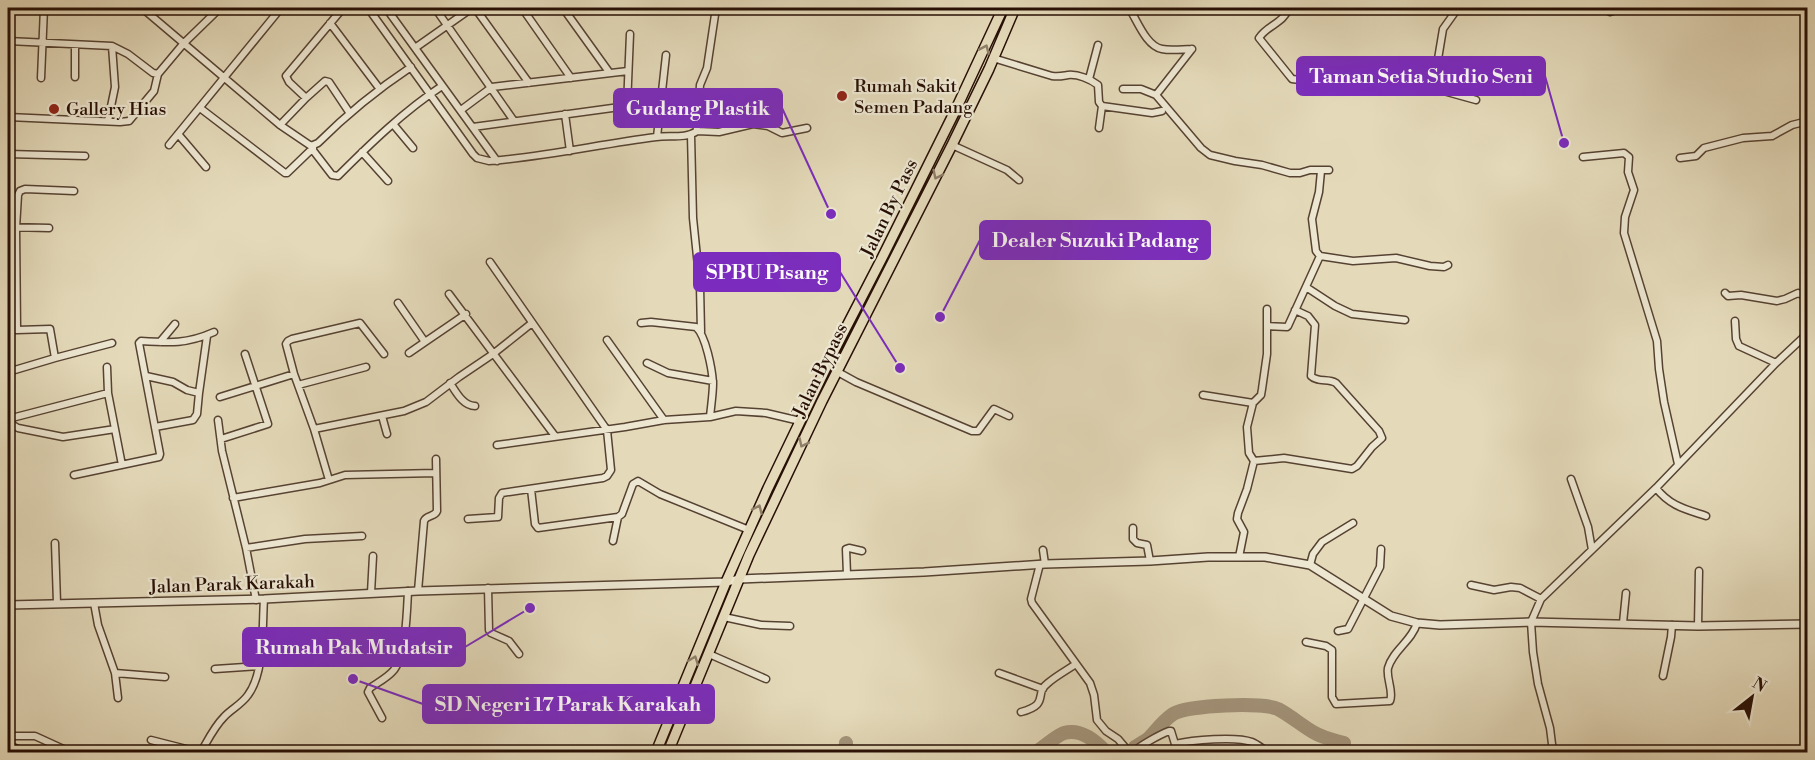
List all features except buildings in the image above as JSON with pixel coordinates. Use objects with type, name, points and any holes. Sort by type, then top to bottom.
[{"type":"highway","name":"Jalan By Pass","points":[[800,421],[965,91],[1003,8]]},
{"type":"highway","name":"Jalan Bypass","points":[[668,753],[740,579],[836,371],[952,145],[1016,8]]},
{"type":"highway","points":[[936,150],[947,155]]},
{"type":"highway","name":"Jalan Bypass","points":[[656,753],[726,582],[800,421]]},
{"type":"street","points":[[41,78],[44,8]]},
{"type":"street","points":[[142,8],[280,125],[311,146],[318,143]]},
{"type":"street","points":[[169,145],[281,8]]},
{"type":"street","points":[[306,98],[289,82],[286,76],[343,8]]},
{"type":"street","points":[[368,8],[473,154],[483,160],[497,161],[657,137],[719,132],[753,124],[768,126],[782,133],[807,128]]},
{"type":"street","points":[[386,8],[497,161]]},
{"type":"street","points":[[435,8],[514,121]]},
{"type":"street","points":[[415,48],[474,8],[529,83]]},
{"type":"street","points":[[522,8],[572,78]]},
{"type":"street","points":[[563,8],[609,72]]},
{"type":"street","points":[[710,417],[713,381],[701,332],[700,286],[693,218],[694,133],[700,85],[706,68],[716,8]]},
{"type":"street","points":[[1129,8],[1155,46],[1166,49],[1192,49],[1156,95]]},
{"type":"street","points":[[1289,8],[1286,16],[1263,32],[1259,39],[1287,74],[1292,79],[1300,80]]},
{"type":"street","points":[[1458,8],[1443,29],[1438,59],[1429,87],[1476,100]]},
{"type":"street","points":[[1604,8],[1610,12],[1615,8]]},
{"type":"street","points":[[8,117],[129,121],[154,91],[158,74],[216,9]]},
{"type":"street","points":[[330,23],[379,88]]},
{"type":"street","points":[[627,106],[630,34]]},
{"type":"street","points":[[8,41],[112,46],[158,74]]},
{"type":"street","points":[[75,45],[75,77]]},
{"type":"street","points":[[1089,79],[1098,45]]},
{"type":"street","points":[[108,121],[115,87],[112,46]]},
{"type":"street","points":[[657,137],[666,55]]},
{"type":"street","points":[[993,58],[1052,76],[1073,75],[1089,79],[1098,85],[1102,106],[1099,128]]},
{"type":"street","points":[[200,108],[287,173],[349,112],[379,88],[411,67]]},
{"type":"street","points":[[461,110],[492,87],[628,71]]},
{"type":"street","points":[[280,125],[306,98],[327,81],[349,112]]},
{"type":"street","points":[[312,149],[334,176],[338,176],[393,124],[442,86]]},
{"type":"street","points":[[1123,89],[1141,89],[1156,95],[1206,153],[1290,173],[1329,170]]},
{"type":"street","points":[[473,127],[627,106],[661,104]]},
{"type":"street","points":[[1102,106],[1152,113],[1162,111]]},
{"type":"street","points":[[565,114],[570,151]]},
{"type":"street","points":[[1680,158],[1696,156],[1704,148],[1743,138],[1772,136],[1792,125],[1808,121]]},
{"type":"street","points":[[393,124],[413,148]]},
{"type":"street","points":[[178,134],[206,167]]},
{"type":"street","points":[[952,145],[1007,170],[1019,180]]},
{"type":"street","points":[[362,152],[388,180]]},
{"type":"street","points":[[1583,157],[1624,153],[1629,157],[1628,172],[1634,190],[1625,217],[1623,233],[1657,341],[1664,402],[1678,464]]},
{"type":"street","points":[[8,154],[85,156]]},
{"type":"street","points":[[1321,171],[1319,192],[1312,219],[1316,251],[1320,256],[1353,261],[1396,258],[1430,266],[1448,265]]},
{"type":"street","points":[[17,330],[18,195],[25,189],[74,191]]},
{"type":"street","points":[[8,227],[49,228]]},
{"type":"street","points":[[1267,326],[1287,327],[1320,256]]},
{"type":"street","points":[[468,519],[496,518],[499,514],[499,498],[502,493],[603,478],[610,470],[607,430],[490,262]]},
{"type":"street","points":[[700,286],[735,286]]},
{"type":"street","points":[[1306,287],[1352,314],[1405,320]]},
{"type":"street","points":[[1725,293],[1728,296],[1777,301],[1798,293],[1808,297]]},
{"type":"street","points":[[449,294],[555,436]]},
{"type":"street","points":[[398,303],[425,342]]},
{"type":"street","points":[[1239,556],[1244,532],[1237,519],[1254,461],[1249,453],[1247,427],[1253,403],[1261,395],[1267,354],[1267,309]]},
{"type":"street","points":[[1254,461],[1284,458],[1353,469],[1382,438],[1379,431],[1336,383],[1331,380],[1314,379],[1311,376],[1315,325],[1308,316],[1295,310]]},
{"type":"street","points":[[409,353],[466,314]]},
{"type":"street","points":[[1735,321],[1738,346],[1776,363]]},
{"type":"street","points":[[329,480],[286,344],[288,341],[357,322],[363,326],[384,354]]},
{"type":"street","points":[[314,429],[404,411],[426,402],[493,354],[532,322]]},
{"type":"street","points":[[641,323],[696,327],[701,332]]},
{"type":"street","points":[[160,342],[175,324]]},
{"type":"street","points":[[8,328],[50,329],[55,358]]},
{"type":"street","points":[[74,475],[159,456],[139,343],[193,341],[214,332]]},
{"type":"street","points":[[1553,753],[1550,728],[1538,684],[1533,652],[1531,622],[1541,599],[1656,488],[1776,363],[1808,333]]},
{"type":"street","points":[[155,427],[195,419],[207,336]]},
{"type":"street","points":[[607,340],[664,420]]},
{"type":"street","points":[[8,372],[112,343]]},
{"type":"street","points":[[221,439],[268,424],[245,354]]},
{"type":"street","points":[[647,363],[668,373],[713,381]]},
{"type":"street","points":[[107,367],[108,393],[122,465]]},
{"type":"street","points":[[298,385],[366,367]]},
{"type":"street","points":[[836,371],[856,382],[972,431],[978,431],[993,409],[1009,416]]},
{"type":"street","points":[[220,398],[294,374]]},
{"type":"street","points":[[146,376],[173,382],[187,390],[199,393]]},
{"type":"street","points":[[450,383],[466,404],[475,406]]},
{"type":"street","points":[[8,421],[108,393]]},
{"type":"street","points":[[1203,395],[1253,403]]},
{"type":"street","points":[[497,445],[664,420],[710,417],[736,411],[751,411],[800,421]]},
{"type":"street","points":[[382,416],[387,434]]},
{"type":"street","points":[[152,740],[200,753],[213,730],[225,715],[241,705],[256,680],[259,658],[260,599],[233,498],[222,451],[218,420]]},
{"type":"street","points":[[8,421],[18,428],[63,437],[115,429]]},
{"type":"street","points":[[418,591],[424,521],[437,511],[436,459]]},
{"type":"street","points":[[233,498],[345,475],[436,473]]},
{"type":"street","points":[[1571,479],[1588,527],[1592,550]]},
{"type":"street","points":[[613,541],[618,517],[622,513],[633,484],[638,481],[660,495],[749,530]]},
{"type":"street","points":[[1656,488],[1669,501],[1706,516]]},
{"type":"street","points":[[531,489],[535,524],[538,528],[618,517]]},
{"type":"street","points":[[1310,566],[1313,554],[1322,542],[1353,523]]},
{"type":"street","points":[[1133,528],[1133,539],[1137,543],[1147,545],[1150,561]]},
{"type":"street","points":[[246,548],[305,539],[362,536]]},
{"type":"street","points":[[55,543],[57,603]]},
{"type":"street","points":[[847,574],[846,549],[862,551]]},
{"type":"street","points":[[1338,631],[1348,629],[1380,567],[1381,549]]},
{"type":"street","points":[[1043,550],[1042,564],[1031,599],[1032,603],[1090,683],[1097,720],[1102,728],[1118,739],[1130,752],[1171,731],[1175,744],[1189,740],[1242,740],[1254,743],[1268,753]]},
{"type":"street","points":[[371,593],[373,556]]},
{"type":"street","name":"Jalan Parak Karakah","points":[[8,605],[260,599],[457,589],[726,582],[740,579],[1239,556],[1265,557],[1310,566],[1390,616],[1417,623],[1440,625],[1531,622],[1698,626],[1808,624]]},
{"type":"street","points":[[1698,626],[1699,571]]},
{"type":"street","points":[[1471,585],[1494,590],[1520,588],[1541,599]]},
{"type":"street","points":[[488,588],[489,630],[509,641],[519,654]]},
{"type":"street","points":[[382,718],[368,692],[370,688],[394,671],[399,660],[406,629],[408,591]]},
{"type":"street","points":[[1623,623],[1626,593]]},
{"type":"street","points":[[94,603],[98,625],[115,673],[118,698]]},
{"type":"street","points":[[724,617],[761,625],[790,626]]},
{"type":"street","points":[[1306,642],[1326,646],[1332,650],[1332,698],[1336,704],[1390,701],[1388,668],[1394,656],[1411,637],[1417,623]]},
{"type":"street","points":[[1663,676],[1672,625]]},
{"type":"street","points":[[259,658],[308,652]]},
{"type":"street","points":[[709,654],[766,679]]},
{"type":"street","points":[[1021,711],[1037,706],[1046,683],[1076,664]]},
{"type":"street","points":[[214,669],[258,666]]},
{"type":"street","points":[[115,673],[165,678]]},
{"type":"street","points":[[999,673],[1043,689]]},
{"type":"street","points":[[8,736],[35,736],[70,753]]},
{"type":"street","points":[[8,746],[9,753]]},
{"type":"street","points":[[8,746],[25,753]]},
{"type":"waterway","points":[[1135,747],[1173,714],[1194,708],[1242,705],[1278,709],[1317,734],[1344,743]]},
{"type":"waterway","points":[[1036,752],[1061,734],[1070,732],[1088,737],[1106,752]]},
{"type":"waterway","points":[[845,752],[846,743]]},
{"type":"place","name":"Rumah Sakit Semen Padang","points":[[842,96]]},
{"type":"place","name":"Gallery Hias","points":[[54,109]]},
{"type":"place","name":"Taman Setia Studio Seni","points":[[1564,143]]},
{"type":"place","name":"Gudang Plastik","points":[[831,214]]},
{"type":"place","name":"Dealer Suzuki Padang","points":[[940,317]]},
{"type":"place","name":"SPBU Pisang","points":[[900,368]]},
{"type":"place","name":"Rumah Pak Mudatsir","points":[[530,608]]},
{"type":"place","name":"SD Negeri 17 Parak Karakah","points":[[353,679]]}]
